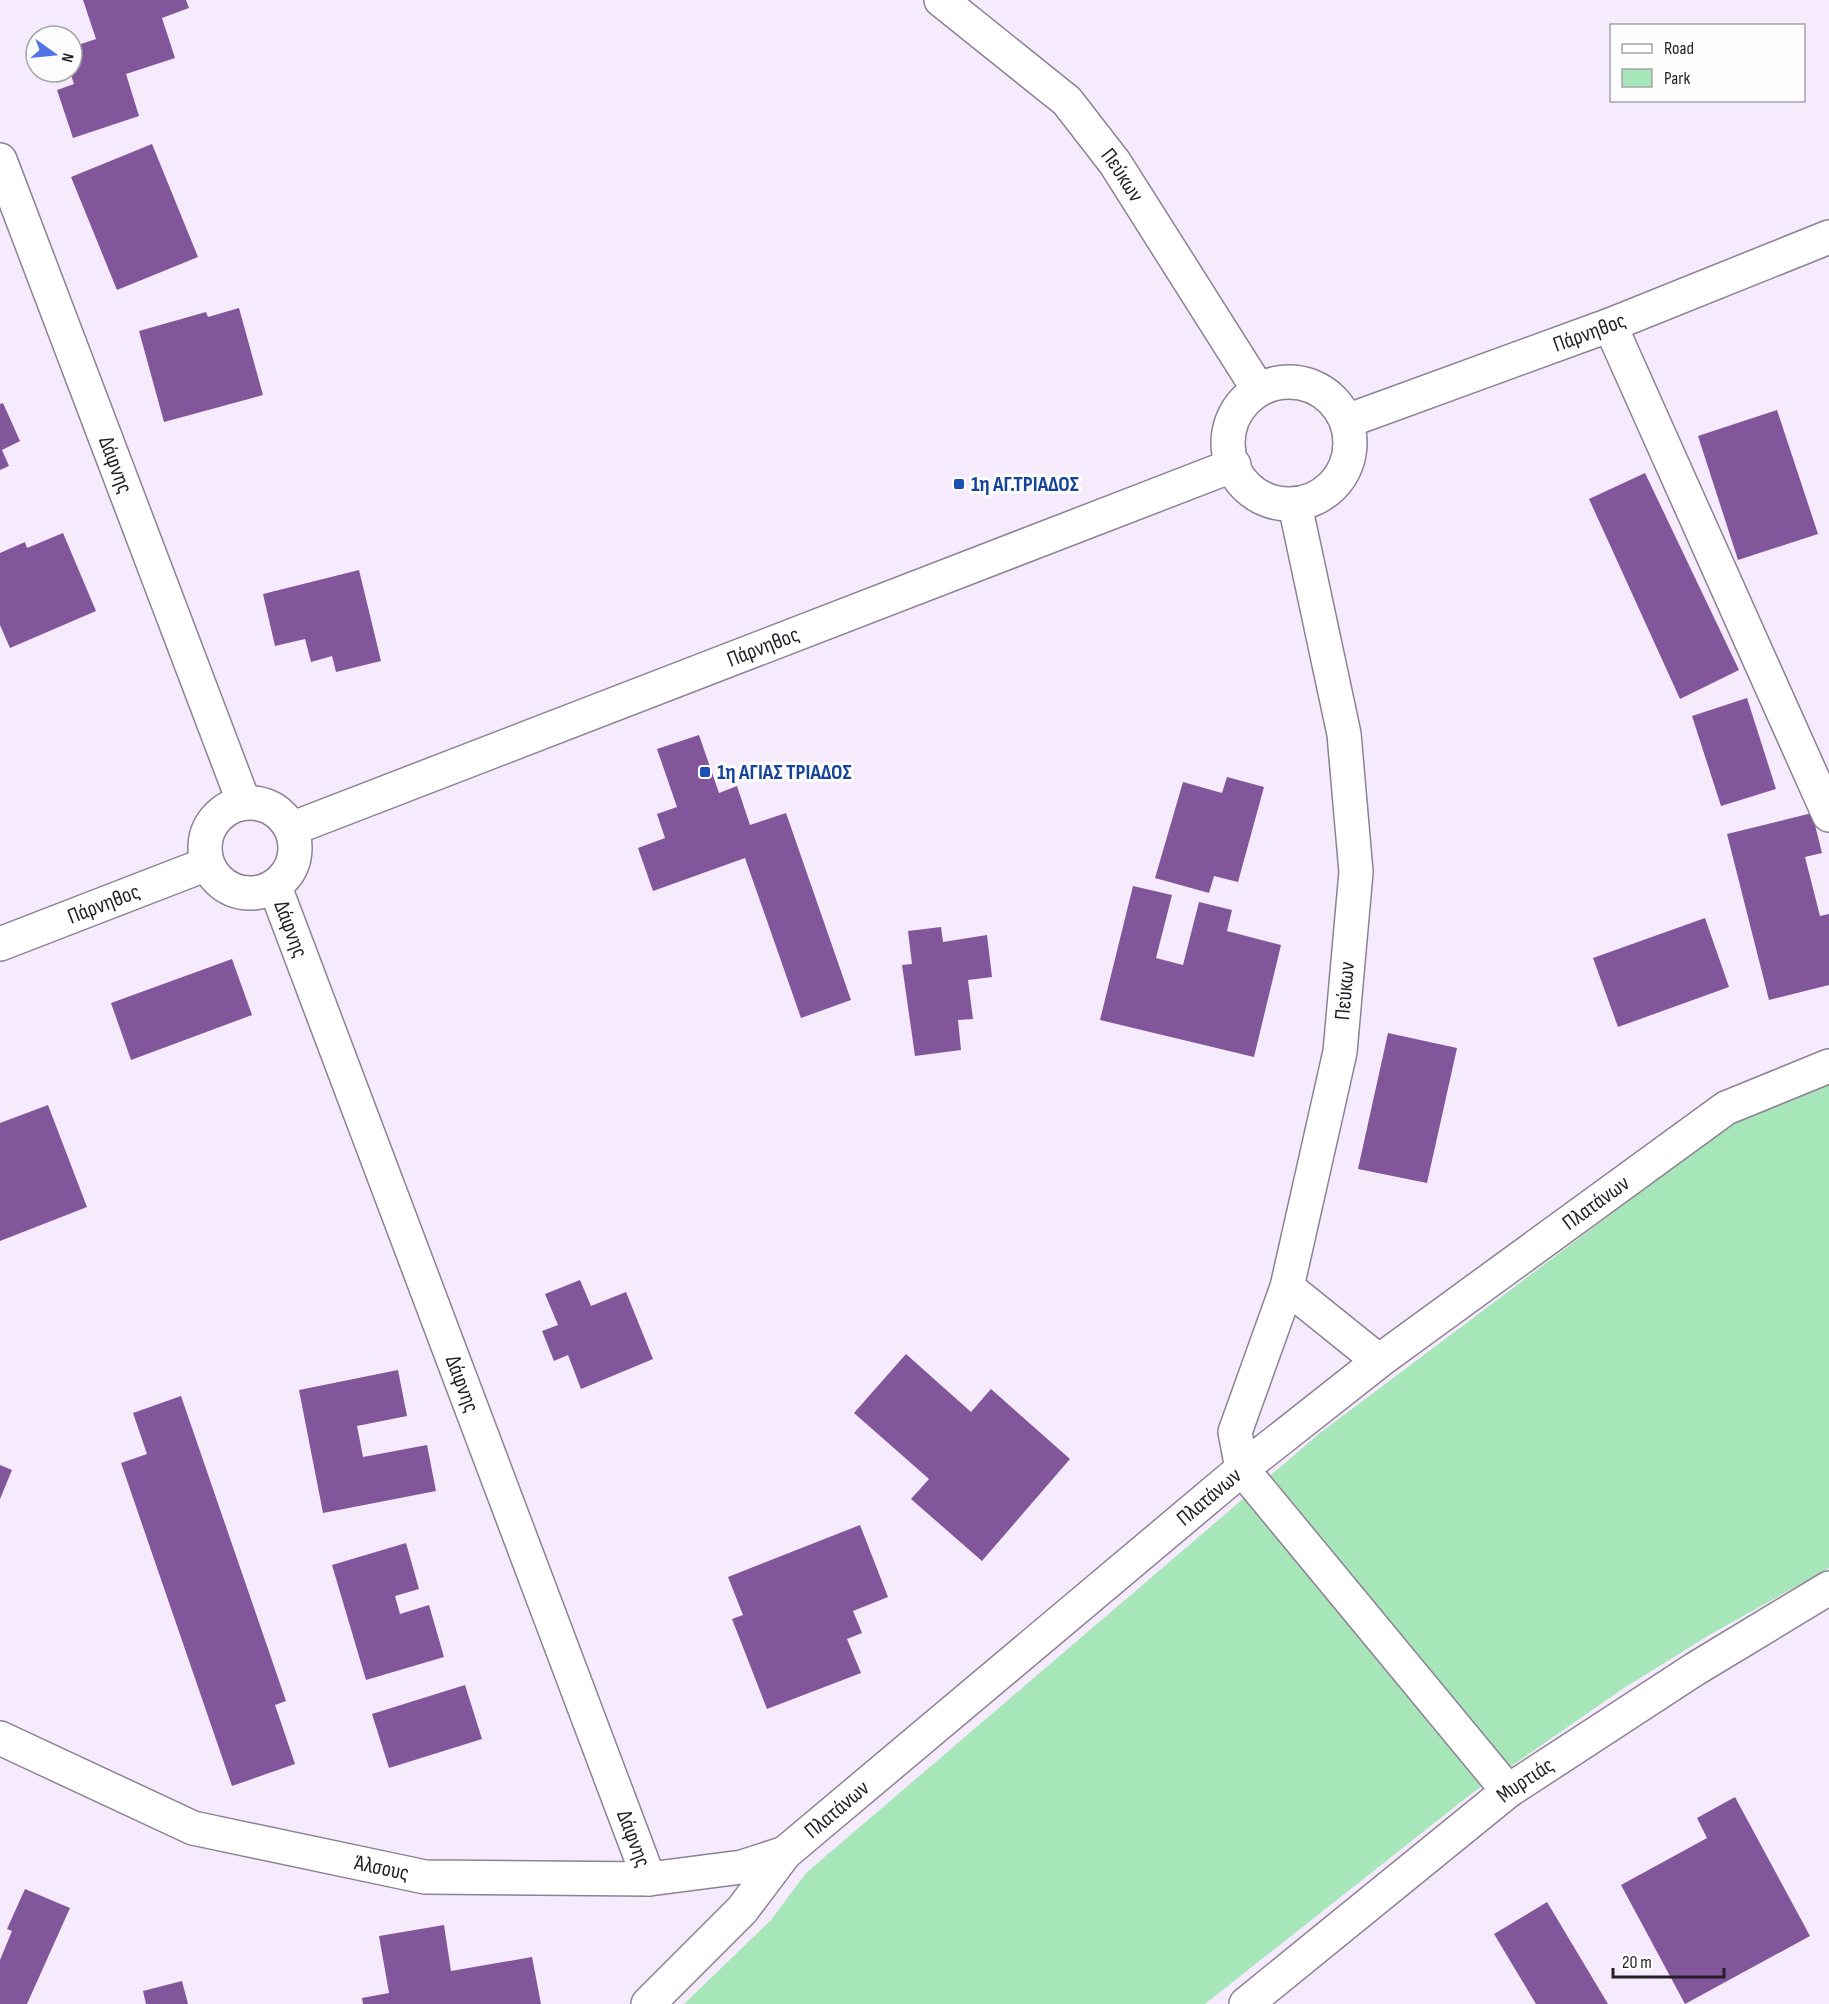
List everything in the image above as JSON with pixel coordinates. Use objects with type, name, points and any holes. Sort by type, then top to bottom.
[{"type":"street","name":"Πεύκων","points":[[941,0],[1067,101],[1115,163],[1258,389]]},
{"type":"street","name":"Δάφνης","points":[[0,160],[244,803]]},
{"type":"street","name":"Πάρνηθος","points":[[1347,421],[1610,325],[1829,237]]},
{"type":"street","points":[[1610,325],[1829,815]]},
{"type":"street","points":[[1289,381],[1314,386],[1334,400],[1347,421],[1351,449],[1342,475],[1322,496],[1295,505],[1275,503],[1257,495],[1242,482],[1234,465],[1228,442],[1233,419],[1246,399],[1258,389],[1289,381]]},
{"type":"street","name":"Πάρνηθος","points":[[291,829],[1234,465]]},
{"type":"street","name":"Πεύκων","points":[[1242,1469],[1235,1432],[1287,1287],[1340,1053],[1356,872],[1344,734],[1295,505]]},
{"type":"street","points":[[244,803],[258,803],[271,808],[283,817],[291,829],[295,856],[290,870],[275,887],[256,893],[242,893],[228,888],[217,879],[207,864],[206,840],[210,827],[230,807],[244,803]]},
{"type":"street","name":"Πάρνηθος","points":[[0,944],[207,864]]},
{"type":"street","name":"Δάφνης","points":[[275,887],[649,1880]]},
{"type":"street","name":"Πλατάνων","points":[[648,2004],[742,1910],[785,1853],[1242,1469],[1379,1361],[1726,1108],[1829,1066]]},
{"type":"street","points":[[1287,1287],[1379,1361]]},
{"type":"street","points":[[1242,1469],[1508,1791]]},
{"type":"street","name":"Μυρτιάς","points":[[1246,2004],[1508,1791],[1695,1669],[1829,1588]]},
{"type":"street","name":"Άλσους","points":[[0,1738],[193,1828],[425,1877],[649,1880],[742,1867],[785,1853]]},
{"type":"green space","points":[[1829,1083],[1829,1568],[1711,1634],[1624,1688],[1471,1794],[1205,2004],[684,2004],[771,1920],[806,1873],[1320,1433],[1735,1121]]},
{"type":"building","points":[[83,0],[186,0],[189,8],[162,18],[175,58],[126,74],[139,116],[73,138],[57,90],[74,84],[84,84],[84,43],[96,39]]},
{"type":"building","points":[[152,144],[198,257],[117,290],[71,177]]},
{"type":"building","points":[[239,308],[263,395],[164,422],[139,331],[206,312],[208,317]]},
{"type":"building","points":[[3,403],[20,441],[2,450],[9,466],[0,470],[0,404]]},
{"type":"building","points":[[1777,410],[1818,534],[1738,560],[1698,436]]},
{"type":"building","points":[[1645,473],[1739,670],[1680,699],[1589,499]]},
{"type":"building","points":[[63,533],[96,611],[10,648],[0,625],[0,553],[25,542],[27,548]]},
{"type":"building","points":[[359,570],[381,661],[336,672],[332,656],[311,662],[305,639],[275,646],[263,594]]},
{"type":"building","points":[[1747,698],[1776,789],[1721,806],[1692,716]]},
{"type":"building","points":[[699,735],[719,793],[737,786],[750,825],[786,813],[851,1000],[801,1018],[745,858],[653,891],[638,848],[665,838],[657,814],[677,807],[657,749]]},
{"type":"building","points":[[1227,777],[1264,787],[1238,882],[1214,876],[1209,893],[1155,878],[1183,782],[1222,793]]},
{"type":"building","points":[[1812,813],[1822,853],[1805,857],[1820,916],[1829,914],[1829,985],[1769,1000],[1727,834]]},
{"type":"building","points":[[1133,886],[1172,895],[1156,958],[1183,965],[1199,902],[1232,910],[1227,931],[1281,945],[1254,1057],[1100,1020]]},
{"type":"building","points":[[1705,918],[1729,987],[1618,1027],[1593,958]]},
{"type":"building","points":[[941,927],[943,942],[987,935],[992,977],[968,980],[973,1019],[958,1020],[961,1050],[915,1056],[902,965],[912,964],[908,931]]},
{"type":"building","points":[[232,959],[252,1015],[131,1060],[111,1003]]},
{"type":"building","points":[[1388,1033],[1457,1048],[1427,1183],[1358,1169]]},
{"type":"building","points":[[48,1105],[87,1207],[0,1241],[0,1123]]},
{"type":"building","points":[[580,1280],[591,1306],[626,1292],[653,1359],[581,1389],[568,1355],[554,1361],[542,1331],[558,1325],[545,1294]]},
{"type":"building","points":[[906,1354],[971,1412],[991,1389],[1070,1459],[982,1561],[911,1499],[929,1479],[854,1413]]},
{"type":"building","points":[[398,1370],[407,1416],[357,1426],[363,1457],[427,1445],[436,1491],[323,1513],[299,1390]]},
{"type":"building","points":[[181,1396],[286,1701],[275,1705],[295,1764],[232,1786],[121,1463],[147,1454],[133,1413]]},
{"type":"building","points":[[0,1465],[12,1470],[0,1499]]},
{"type":"building","points":[[860,1525],[888,1597],[853,1611],[862,1633],[847,1639],[861,1673],[767,1709],[732,1619],[743,1615],[728,1577]]},
{"type":"building","points":[[406,1543],[419,1589],[395,1596],[400,1614],[429,1605],[444,1657],[366,1680],[332,1565]]},
{"type":"building","points":[[465,1685],[482,1739],[389,1768],[372,1714]]},
{"type":"building","points":[[1735,1797],[1810,1936],[1685,2004],[1621,1885],[1707,1838],[1697,1818]]},
{"type":"building","points":[[25,1889],[70,1908],[27,2004],[0,2004],[0,1960],[12,1931],[7,1929]]},
{"type":"building","points":[[1547,1902],[1608,2004],[1536,2004],[1494,1934]]},
{"type":"building","points":[[444,1925],[451,1971],[532,1957],[541,2004],[363,2004],[362,1998],[389,1993],[379,1936]]},
{"type":"building","points":[[182,1981],[188,2004],[146,2004],[143,1991]]},
{"type":"place","name":"1η ΑΓ.ΤΡΙΑΔΟΣ","points":[[959,484]]},
{"type":"place","name":"1η ΑΓΙΑΣ ΤΡΙΑΔΟΣ","points":[[705,772]]}]
